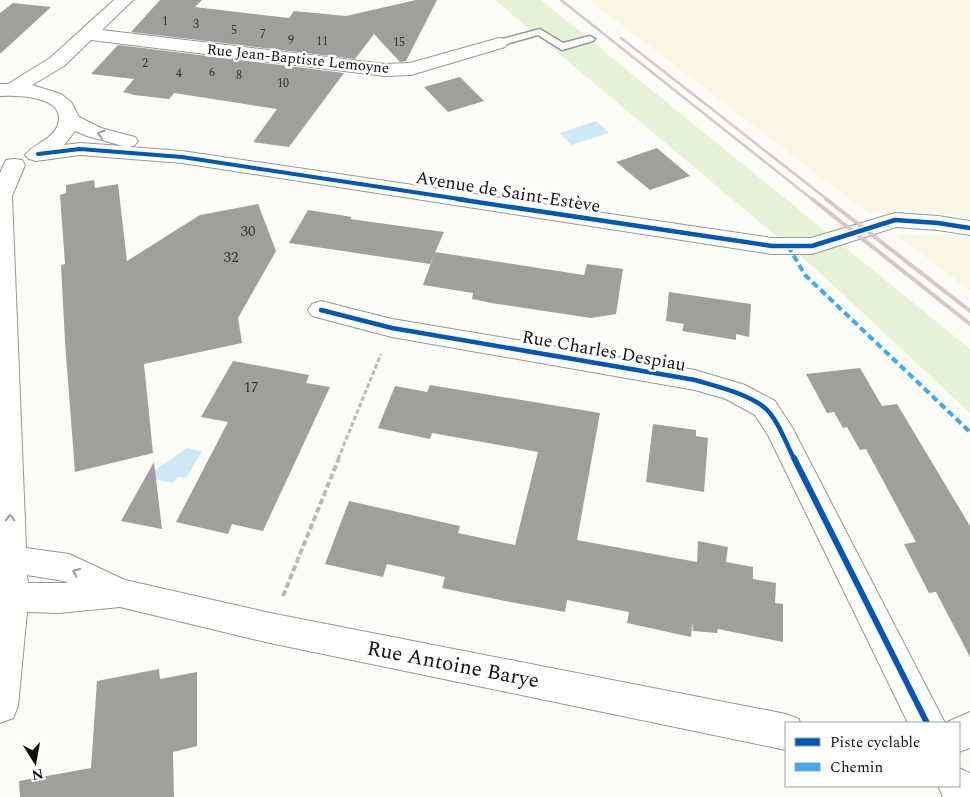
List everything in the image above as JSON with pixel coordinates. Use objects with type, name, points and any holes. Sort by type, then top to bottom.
[{"type":"street","points":[[6,89],[57,62],[124,0]]},
{"type":"street","name":"Rue Jean-Baptiste Lemoyne","points":[[87,34],[385,70],[411,69],[499,43]]},
{"type":"street","points":[[52,96],[57,62]]},
{"type":"street","points":[[0,706],[6,594],[1,196],[17,162],[54,143],[64,131],[68,120],[67,110],[62,102],[52,96],[34,90],[6,89]]},
{"type":"street","name":"Avenue de Saint-Estève","points":[[68,120],[94,132],[182,157]]},
{"type":"street","name":"Avenue de Saint-Estève","points":[[17,162],[80,149],[182,157],[772,246],[812,246],[895,220],[938,223],[970,228]]},
{"type":"street","name":"Rue Charles Despiau","points":[[321,310],[392,328],[695,380],[735,392],[765,408],[779,429],[926,722]]},
{"type":"street","name":"Rue Antoine Barye","points":[[6,562],[69,568],[120,593],[270,628],[785,732]]},
{"type":"street","name":"Rue Antoine Barye","points":[[6,594],[66,597],[120,593]]},
{"type":"lane","name":"Rue Jean-Baptiste Lemoyne","points":[[499,43],[540,32],[562,47],[590,39]]},
{"type":"path","points":[[270,628],[392,328]]},
{"type":"shaded area","points":[[589,0],[970,0],[970,218],[936,212],[892,210],[869,214]]},
{"type":"shaded area","points":[[944,234],[970,239],[970,291],[897,235]]},
{"type":"green space","points":[[495,0],[541,0],[970,349],[970,413],[818,271]]},
{"type":"water","points":[[596,121],[609,133],[571,145],[560,133]]},
{"type":"water","points":[[187,448],[202,451],[186,478],[178,477],[173,483],[145,477]]},
{"type":"building","points":[[160,0],[202,0],[195,7],[289,18],[294,11],[346,16],[416,0],[437,0],[406,61],[400,62],[374,34],[355,59],[131,32]]},
{"type":"building","points":[[13,3],[51,7],[0,54],[0,13]]},
{"type":"building","points":[[118,45],[344,73],[289,147],[253,142],[277,109],[174,93],[169,99],[134,95],[123,92],[134,79],[91,74]]},
{"type":"building","points":[[460,77],[484,101],[448,112],[424,87]]},
{"type":"building","points":[[657,148],[690,176],[650,190],[616,162]]},
{"type":"building","points":[[94,180],[95,188],[118,184],[127,261],[200,215],[258,204],[276,251],[238,318],[242,343],[144,364],[153,453],[75,472],[65,342],[61,265],[65,264],[60,195],[66,193],[66,185]]},
{"type":"building","points":[[308,210],[352,217],[350,219],[444,232],[430,264],[289,243]]},
{"type":"building","points":[[435,252],[584,275],[587,264],[623,269],[616,314],[591,318],[491,303],[472,299],[473,293],[423,285]]},
{"type":"building","points":[[669,292],[751,304],[749,337],[736,334],[736,340],[682,331],[684,324],[666,321]]},
{"type":"building","points":[[233,361],[309,375],[306,383],[330,387],[263,531],[232,524],[228,534],[176,522],[228,422],[201,417]]},
{"type":"building","points":[[860,368],[882,406],[897,404],[970,526],[970,657],[936,592],[929,593],[904,544],[916,542],[866,449],[860,450],[847,427],[843,428],[834,412],[827,413],[806,374]]},
{"type":"building","points":[[430,385],[600,413],[577,540],[697,562],[698,541],[728,547],[726,562],[753,567],[753,579],[776,583],[775,603],[783,604],[783,642],[718,629],[717,633],[693,631],[692,623],[691,637],[627,623],[629,612],[567,600],[565,612],[442,588],[445,577],[387,564],[383,577],[325,564],[349,501],[460,526],[458,533],[515,545],[538,452],[432,433],[430,439],[378,428],[395,386],[427,392]]},
{"type":"building","points":[[653,424],[696,430],[696,436],[708,438],[704,492],[646,482]]},
{"type":"building","points":[[154,462],[162,529],[121,521]]},
{"type":"building","points":[[159,669],[160,679],[197,672],[197,746],[173,752],[174,797],[20,797],[19,781],[91,768],[97,681]]},
{"type":"railway","points":[[561,0],[813,200]]},
{"type":"railway","points":[[621,38],[828,200]]},
{"type":"railway","points":[[812,199],[970,324]]},
{"type":"railway","points":[[826,199],[970,311]]},
{"type":"marked path","points":[[788,246],[805,275],[970,432]]},
{"type":"cycle path","points":[[38,154],[80,149],[182,157],[772,246],[812,246],[895,220],[938,223],[970,228]]},
{"type":"cycle path","points":[[321,310],[392,328],[695,380],[735,392],[765,408],[779,429],[926,722]]}]
